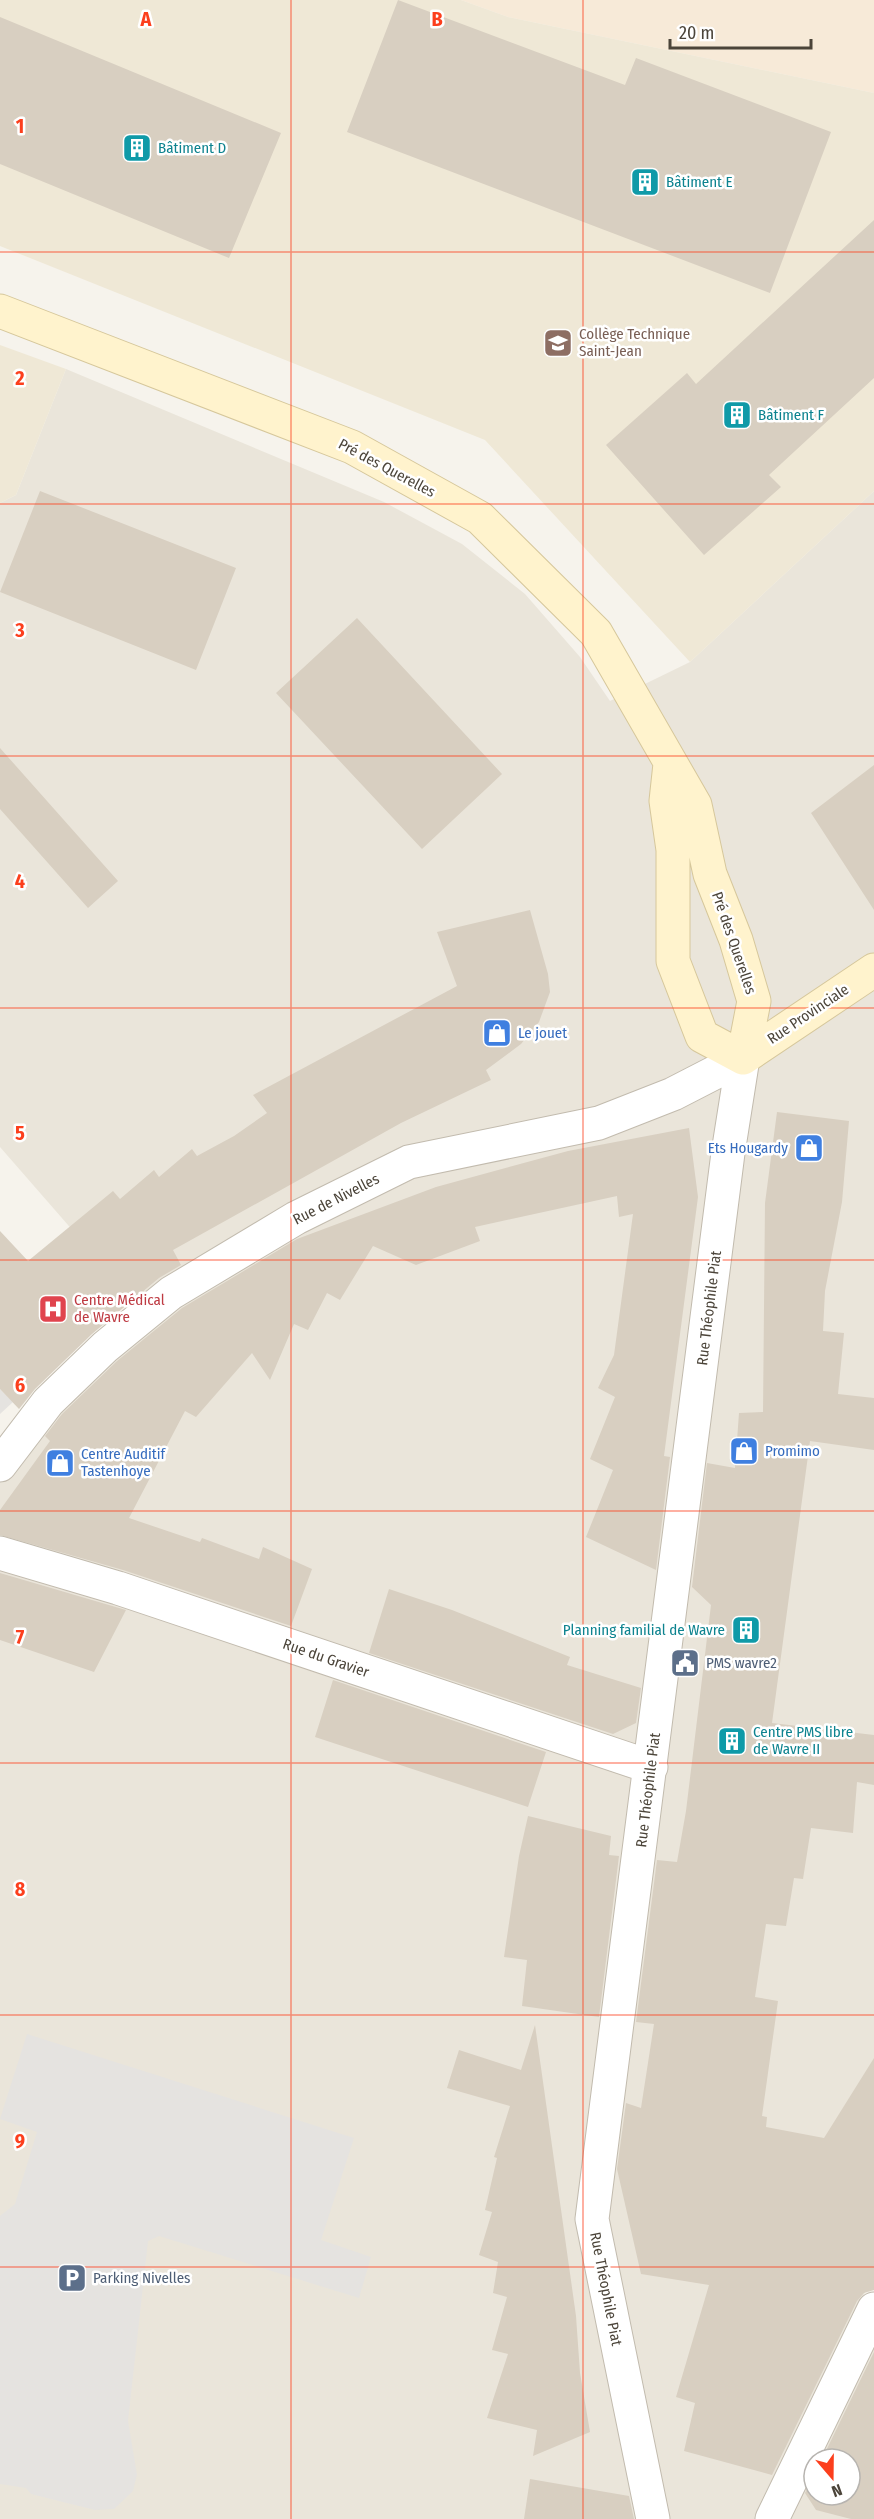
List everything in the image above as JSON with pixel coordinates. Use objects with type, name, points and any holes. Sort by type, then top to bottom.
[{"type":"street","name":"Pré des Querelles","points":[[0,311],[352,447],[480,518],[596,633],[669,764],[695,805],[710,874],[736,940],[754,1001],[743,1058]]},
{"type":"street","points":[[669,764],[666,801],[673,850],[673,961],[702,1036],[743,1058]]},
{"type":"street","name":"Rue Provinciale","points":[[743,1058],[874,970]]},
{"type":"street","name":"Rue de Nivelles","points":[[0,1465],[48,1402],[105,1347],[171,1293],[296,1218],[409,1162],[598,1123],[673,1094],[743,1058]]},
{"type":"street","name":"Rue Théophile Piat","points":[[653,2519],[592,2219],[728,1153],[743,1058]]},
{"type":"street","name":"Rue du Gravier","points":[[0,1553],[118,1588],[651,1767]]},
{"type":"street","points":[[772,2519],[874,2309]]},
{"type":"shaded area","name":"Collège Technique Saint-Jean","points":[[0,0],[461,0],[508,17],[874,93],[874,491],[690,662],[485,440],[0,246]]},
{"type":"shaded area","points":[[461,0],[874,0],[874,93],[508,17]]},
{"type":"shaded area","points":[[0,345],[66,369],[16,495],[0,503]]},
{"type":"shaded area","points":[[66,369],[384,502],[462,544],[525,594],[580,657],[610,701],[690,662],[874,491],[874,2278],[857,2306],[874,2311],[874,2519],[0,2519],[0,1452],[136,1303],[0,1147],[0,503],[16,495]]},
{"type":"shaded area","points":[[0,1389],[13,1402],[0,1414]]},
{"type":"shaded area","name":"Parking Nivelles","points":[[27,2034],[354,2138],[321,2240],[371,2257],[359,2298],[159,2236],[148,2241],[128,2421],[137,2475],[133,2491],[114,2509],[95,2510],[31,2494],[26,2488],[0,2484],[0,2216],[15,2204],[37,2132],[0,2119]]},
{"type":"building","name":"Bâtiment E","points":[[398,0],[625,85],[636,58],[831,132],[770,293],[347,132]]},
{"type":"building","name":"Bâtiment D","points":[[0,17],[281,133],[229,258],[0,164]]},
{"type":"building","name":"Bâtiment F","points":[[874,220],[874,378],[769,475],[781,487],[704,555],[606,445],[687,373],[696,384]]},
{"type":"building","points":[[40,491],[236,568],[196,670],[0,592]]},
{"type":"building","points":[[357,618],[502,774],[422,849],[276,693]]},
{"type":"building","points":[[0,748],[118,881],[88,908],[0,809]]},
{"type":"building","points":[[874,765],[874,910],[811,813]]},
{"type":"building","points":[[530,910],[548,974],[550,992],[539,1022],[521,1044],[486,1070],[491,1080],[401,1123],[173,1250],[181,1265],[159,1278],[92,1334],[35,1389],[19,1409],[0,1389],[0,1231],[28,1261],[113,1191],[120,1199],[154,1170],[159,1177],[192,1149],[197,1156],[234,1136],[267,1113],[253,1095],[457,986],[437,932]]},
{"type":"building","points":[[777,1112],[849,1121],[842,1202],[825,1291],[823,1331],[844,1333],[838,1394],[874,1398],[874,1450],[810,1441],[772,1723],[874,1735],[874,1785],[857,1782],[853,1833],[811,1828],[803,1879],[794,1878],[786,1926],[766,1924],[755,1997],[778,2001],[762,2116],[767,2117],[766,2127],[824,2138],[874,2058],[874,2290],[864,2293],[857,2301],[772,2475],[684,2451],[695,2403],[676,2397],[709,2285],[641,2274],[617,2169],[626,2103],[641,2108],[654,2024],[636,2022],[657,1860],[677,1862],[686,1811],[711,1605],[692,1587],[707,1463],[735,1468],[739,1413],[763,1412],[765,1203]]},
{"type":"building","points":[[689,1128],[698,1197],[664,1456],[670,1457],[656,1570],[586,1537],[613,1470],[590,1459],[615,1397],[598,1388],[614,1355],[633,1214],[619,1217],[617,1196],[475,1227],[480,1241],[416,1265],[373,1246],[340,1300],[327,1293],[308,1330],[294,1324],[270,1380],[252,1353],[196,1417],[185,1411],[129,1518],[200,1542],[202,1538],[259,1559],[263,1547],[312,1569],[291,1626],[123,1570],[0,1535],[0,1510],[50,1441],[45,1436],[62,1414],[117,1361],[182,1308],[297,1239],[436,1187],[568,1151]]},
{"type":"building","points":[[0,1573],[126,1610],[94,1672],[0,1640]]},
{"type":"building","points":[[389,1589],[452,1610],[570,1657],[567,1665],[641,1688],[636,1723],[613,1734],[369,1653]]},
{"type":"building","points":[[333,1680],[546,1752],[528,1807],[315,1737]]},
{"type":"building","points":[[528,1816],[611,1836],[609,1855],[619,1856],[599,2017],[522,2006],[527,1960],[504,1957],[519,1856]]},
{"type":"building","points":[[535,2025],[576,2316],[580,2373],[590,2432],[533,2456],[537,2430],[487,2418],[508,2354],[492,2350],[507,2297],[493,2293],[498,2262],[479,2255],[492,2212],[485,2210],[497,2158],[494,2157],[510,2106],[447,2088],[459,2050],[521,2070]]},
{"type":"building","points":[[874,2352],[874,2519],[851,2519],[816,2510],[814,2507],[862,2507],[862,2447],[828,2447]]},
{"type":"building","points":[[530,2479],[629,2496],[634,2519],[524,2519]]},
{"type":"place","name":"Bâtiment D","points":[[137,148]]},
{"type":"place","name":"Bâtiment E","points":[[645,182]]},
{"type":"place","name":"Collège Technique Saint-Jean","points":[[558,343]]},
{"type":"place","name":"Bâtiment F","points":[[737,415]]},
{"type":"place","name":"Le jouet","points":[[497,1033]]},
{"type":"place","name":"Ets Hougardy","points":[[809,1148]]},
{"type":"place","name":"Centre Médical de Wavre","points":[[53,1309]]},
{"type":"place","name":"Promimo","points":[[744,1451]]},
{"type":"place","name":"Centre Auditif Tastenhoye","points":[[60,1463]]},
{"type":"place","name":"Planning familial de Wavre","points":[[746,1630]]},
{"type":"place","name":"PMS wavre2","points":[[685,1663]]},
{"type":"place","name":"Centre PMS libre de Wavre II","points":[[732,1741]]},
{"type":"place","name":"Parking Nivelles","points":[[72,2278]]}]
